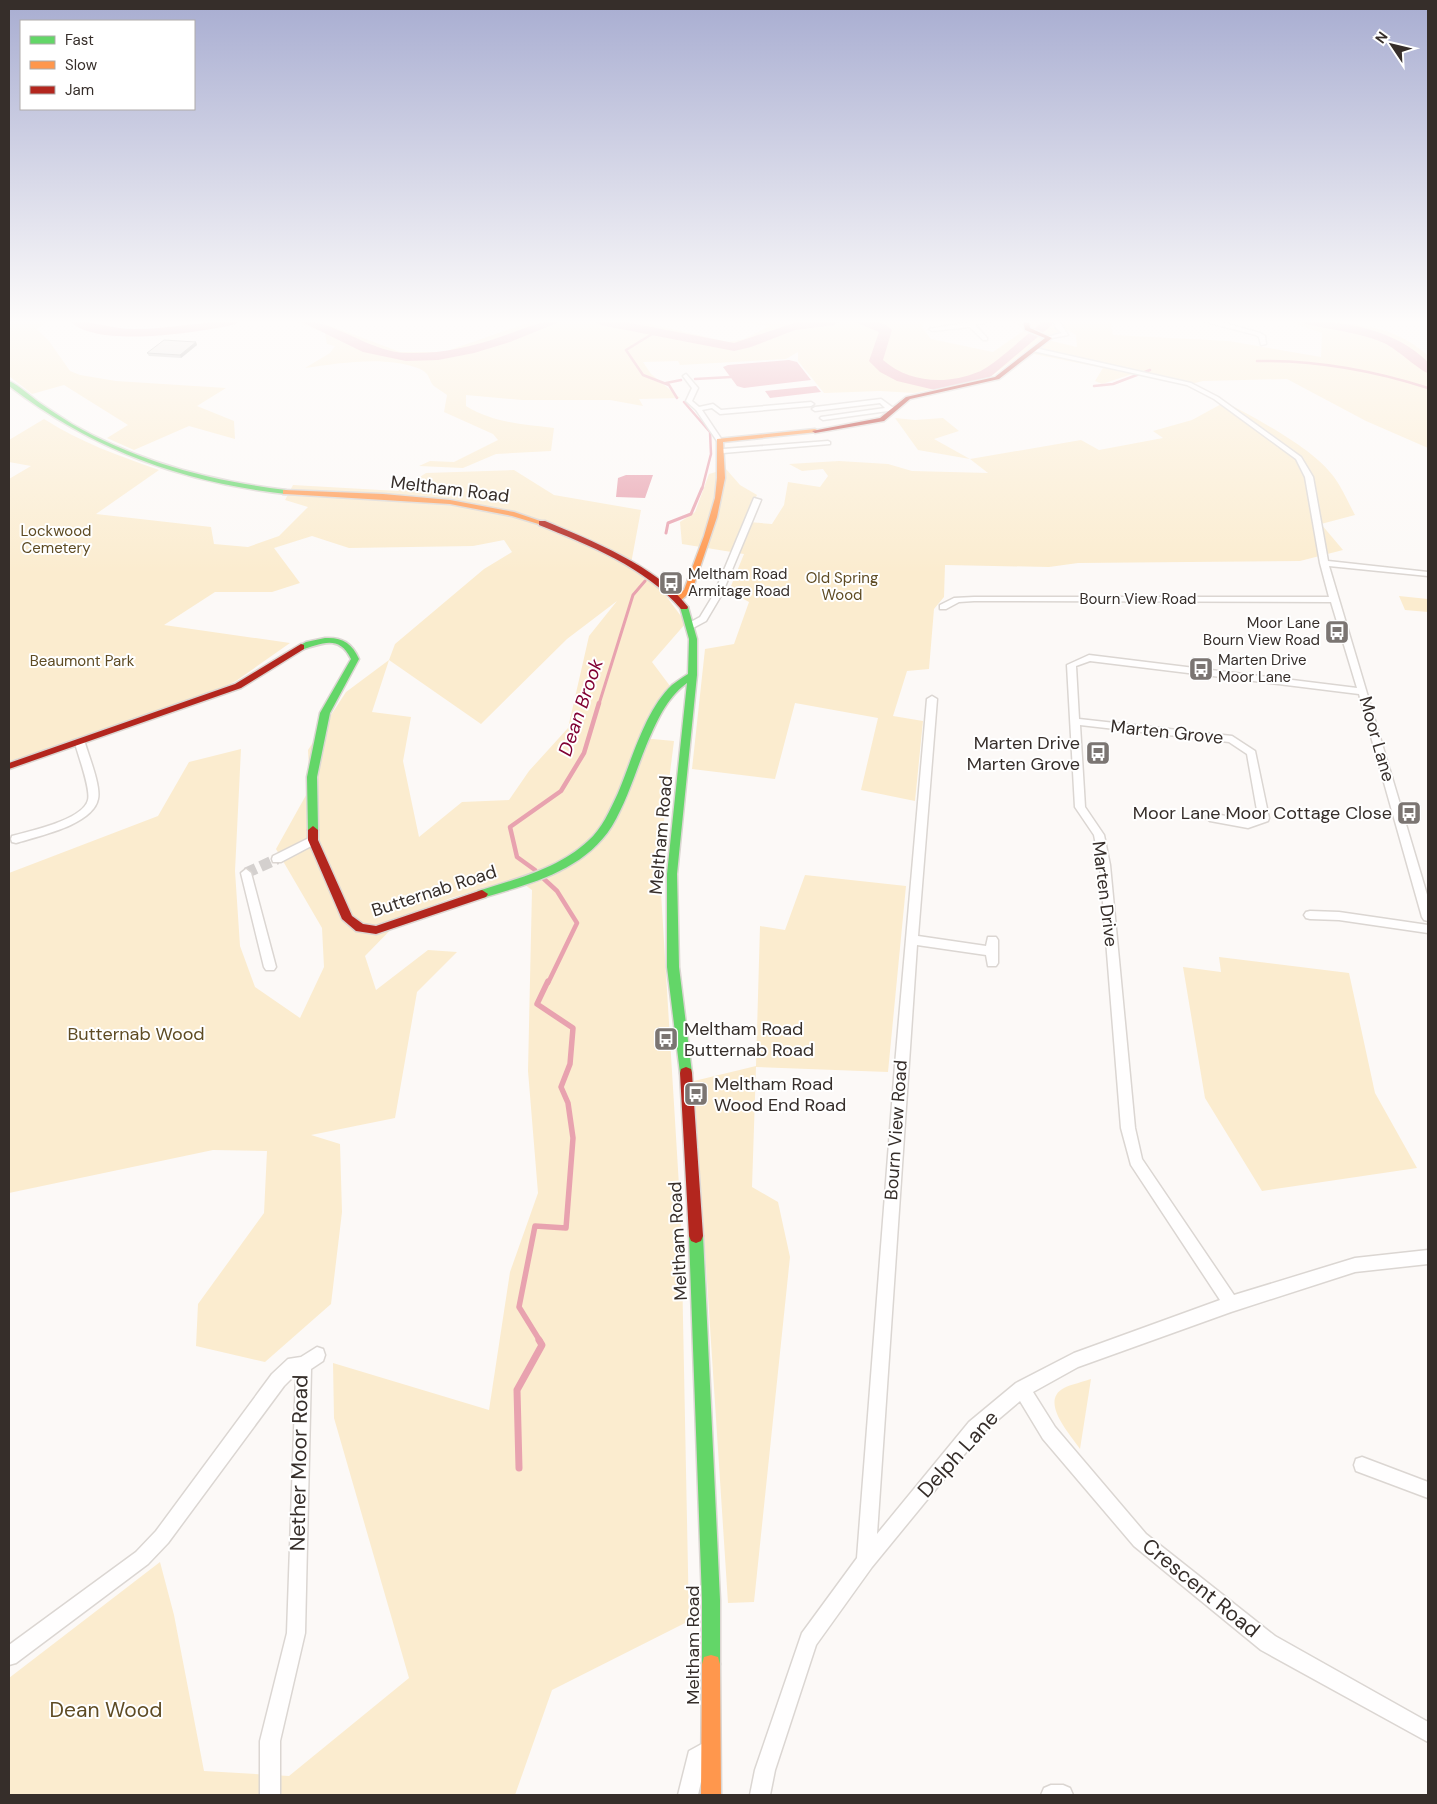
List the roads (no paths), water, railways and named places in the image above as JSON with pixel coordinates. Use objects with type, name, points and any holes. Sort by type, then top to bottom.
[{"type":"main road","name":"Meltham Road","points":[[37,405],[70,426],[110,446],[187,474],[272,492],[416,500],[484,507],[524,516],[629,564],[656,579],[678,598],[687,612],[693,639],[692,675],[672,874],[673,967],[684,1051],[694,1194],[711,1600],[711,1795]]},
{"type":"main road","points":[[678,598],[688,591],[716,512],[721,446],[882,420],[898,405]]},
{"type":"main road","name":"Butternab Road","points":[[9,766],[80,743],[238,686],[307,644],[326,640],[347,644],[352,649],[355,659],[325,713],[312,777],[313,840],[348,919],[353,925],[364,930],[389,927],[551,871],[577,857],[594,842],[615,811],[649,729],[665,700],[678,681],[692,675]]},
{"type":"street","points":[[694,405],[721,446],[828,443]]},
{"type":"street","points":[[698,409],[713,406],[720,412],[810,405]]},
{"type":"street","points":[[812,405],[832,429]]},
{"type":"street","points":[[887,405],[892,409]]},
{"type":"street","name":"Moor Lane","points":[[1226,405],[1299,458],[1309,477],[1324,562],[1334,600],[1364,692],[1428,917]]},
{"type":"street","points":[[823,418],[892,409]]},
{"type":"street","points":[[690,626],[704,619],[718,594],[756,500]]},
{"type":"street","points":[[1324,562],[1428,574]]},
{"type":"street","name":"Bourn View Road","points":[[943,607],[957,600],[974,599],[1334,600]]},
{"type":"street","name":"Marten Drive","points":[[1231,1304],[1136,1161],[1128,1128],[1105,865],[1099,835],[1080,807],[1071,665],[1089,658],[1364,692]]},
{"type":"street","name":"Bourn View Road","points":[[866,1561],[900,1075],[932,699]]},
{"type":"street","name":"Marten Grove","points":[[1075,722],[1232,740],[1252,753],[1264,818],[1248,824],[1210,817]]},
{"type":"street","points":[[16,839],[79,818],[90,808],[94,799],[80,743]]},
{"type":"street","points":[[277,859],[313,840]]},
{"type":"street","points":[[246,873],[270,967]]},
{"type":"street","points":[[1310,915],[1339,916],[1428,929]]},
{"type":"street","points":[[912,940],[992,951]]},
{"type":"street","name":"Delph Lane","points":[[760,1795],[765,1770],[809,1640],[866,1561],[976,1428],[1022,1389],[1074,1361],[1231,1304],[1355,1265],[1428,1257]]},
{"type":"street","points":[[302,1366],[317,1355]]},
{"type":"street","name":"Nether Moor Road","points":[[9,1656],[142,1558],[162,1537],[278,1380],[294,1365],[302,1366],[304,1372],[296,1633],[270,1741],[270,1795]]},
{"type":"street","name":"Crescent Road","points":[[1022,1389],[1049,1433],[1140,1540],[1268,1643],[1428,1732]]},
{"type":"street","points":[[1362,1465],[1428,1490]]},
{"type":"street","points":[[688,1795],[696,1758],[710,1750]]},
{"type":"street","points":[[1051,1795],[1063,1795]]},
{"type":"waterway","name":"Dean Brook","points":[[687,405],[710,432],[711,454],[702,489]]},
{"type":"waterway","name":"Dean Brook","points":[[666,533],[668,523],[691,514],[702,488]]},
{"type":"waterway","name":"Dean Brook","points":[[599,704],[633,595],[645,581]]},
{"type":"waterway","name":"Dean Brook","points":[[535,870],[517,857],[510,827],[561,791],[584,753],[599,703]]},
{"type":"waterway","name":"Dean Brook","points":[[544,879],[557,891],[577,923],[548,983]]},
{"type":"waterway","name":"Dean Brook","points":[[540,1341],[519,1307],[535,1226],[566,1228],[573,1138],[568,1103],[561,1087],[570,1064],[573,1028],[537,1004],[548,981]]},
{"type":"waterway","name":"Dean Brook","points":[[519,1468],[517,1390],[542,1345],[539,1340]]},
{"type":"tunnel","points":[[246,873],[277,859]]},
{"type":"place","name":"Meltham Road Armitage Road","points":[[671,583]]},
{"type":"place","name":"Moor Lane Bourn View Road","points":[[1337,632]]},
{"type":"place","name":"Marten Drive Moor Lane","points":[[1201,669]]},
{"type":"place","name":"Marten Drive Marten Grove","points":[[1098,753]]},
{"type":"place","name":"Moor Lane Moor Cottage Close","points":[[1409,813]]},
{"type":"place","name":"Meltham Road Butternab Road","points":[[666,1039]]},
{"type":"place","name":"Meltham Road Wood End Road","points":[[696,1094]]},
{"type":"park label","name":"Lockwood Cemetery","points":[[56,540]]},
{"type":"park label","name":"Old Spring Wood","points":[[842,586]]},
{"type":"park label","name":"Beaumont Park","points":[[82,661]]},
{"type":"park label","name":"Butternab Wood","points":[[136,1034]]},
{"type":"park label","name":"Dean Wood","points":[[106,1710]]}]
